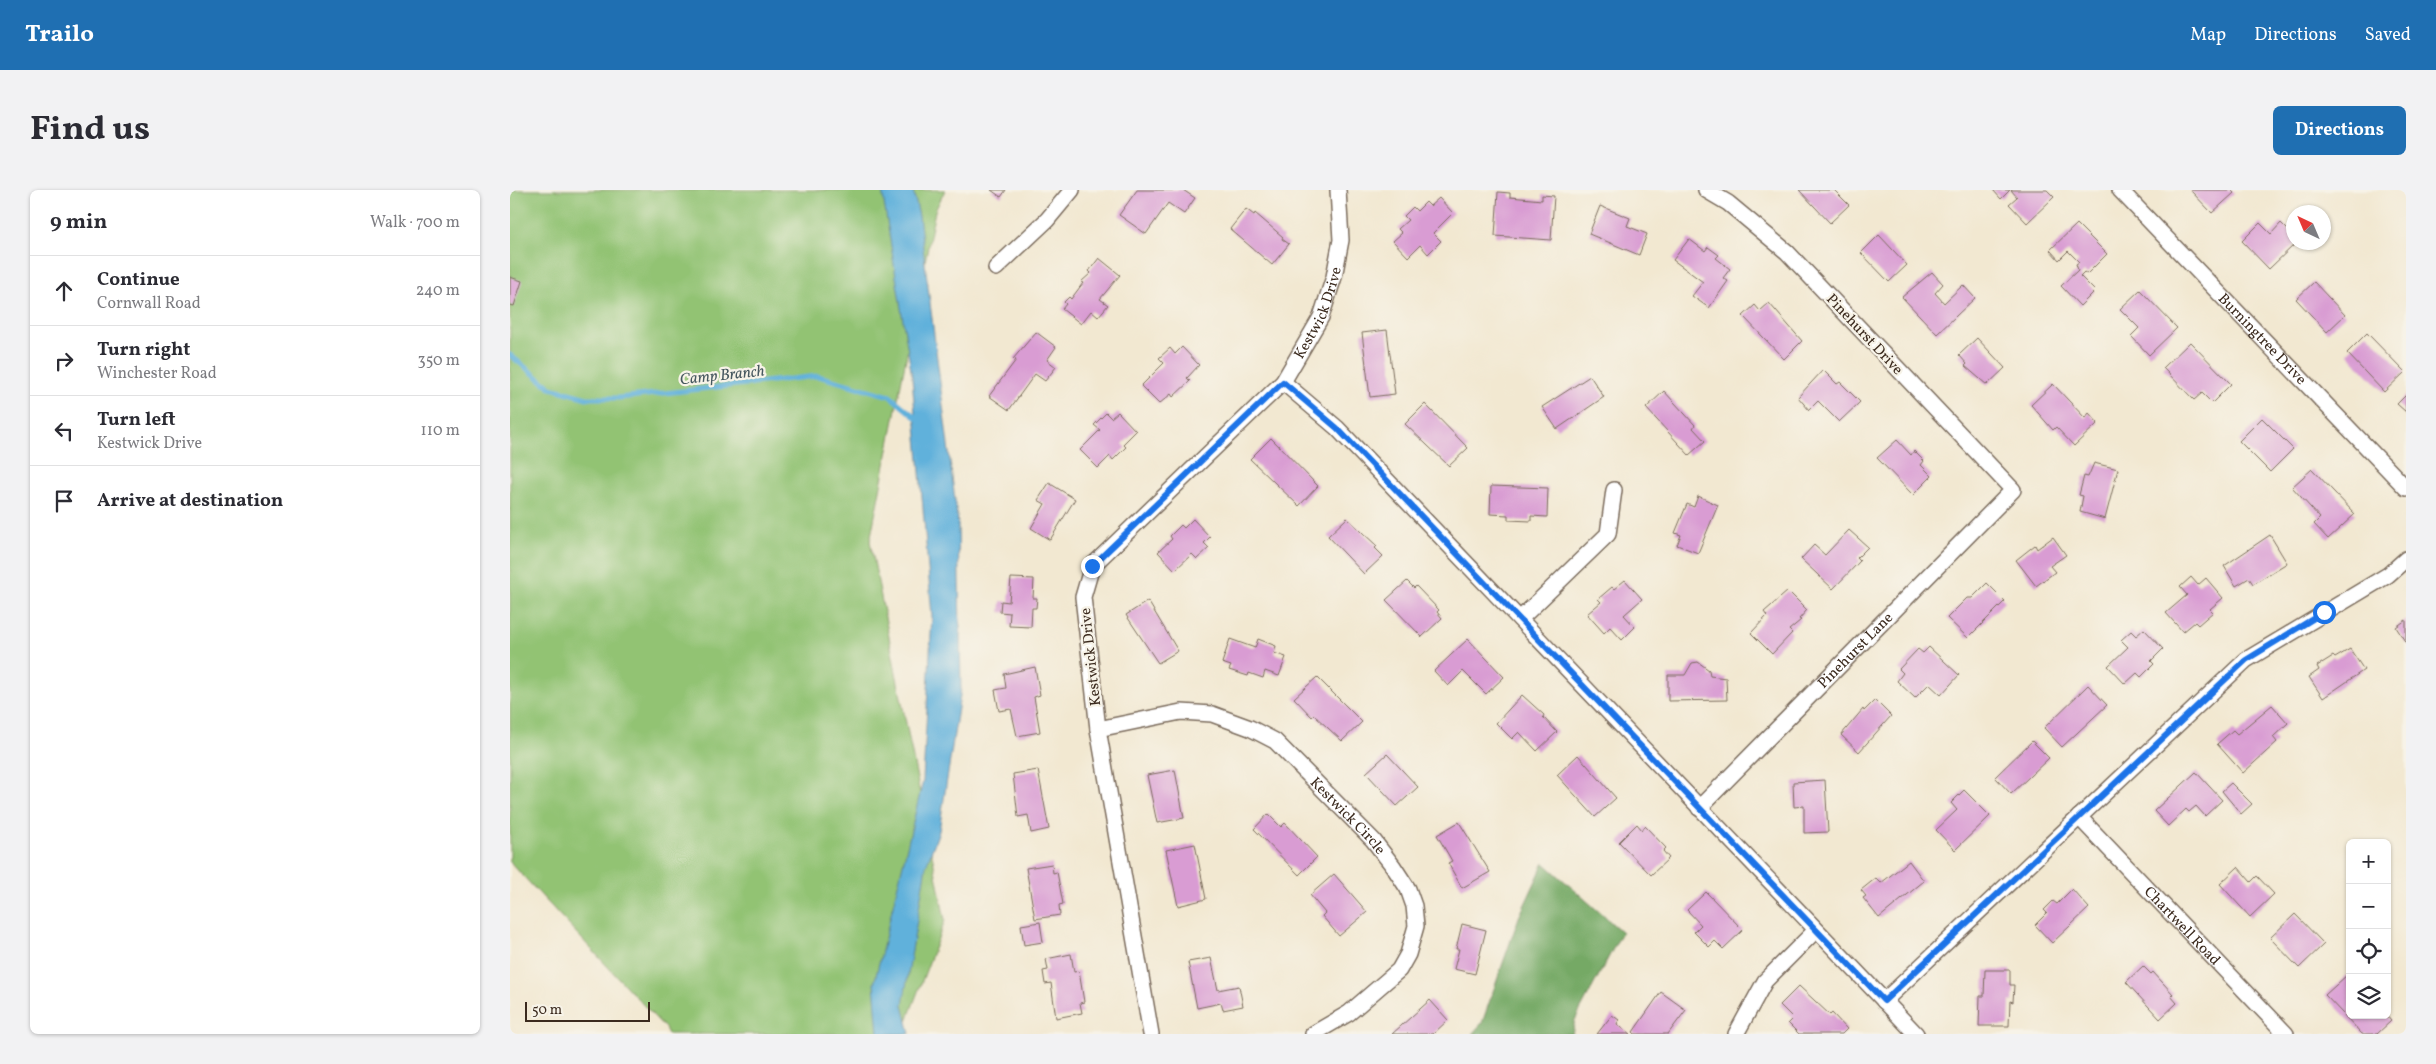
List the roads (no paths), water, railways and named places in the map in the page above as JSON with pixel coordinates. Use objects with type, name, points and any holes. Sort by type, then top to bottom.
[{"type":"street","points":[[996,268],[1048,220],[1072,190]]},
{"type":"street","name":"Kestwick Drive","points":[[1151,1034],[1098,729],[1083,597],[1092,566],[1283,382],[1321,317],[1334,277],[1341,240],[1338,190]]},
{"type":"street","name":"Pinehurst Drive","points":[[1706,190],[1728,203],[1787,252],[2013,490]]},
{"type":"street","name":"Burningtree Drive","points":[[2120,190],[2406,488]]},
{"type":"street","points":[[1283,382],[1337,428],[1916,1034]]},
{"type":"street","points":[[1520,619],[1608,534],[1614,490]]},
{"type":"street","name":"Pinehurst Lane","points":[[1699,808],[2013,490]]},
{"type":"street","points":[[1884,1001],[2063,830],[2246,660],[2388,575],[2406,559]]},
{"type":"street","name":"Kestwick Circle","points":[[1098,729],[1181,712],[1212,714],[1250,728],[1275,741],[1373,840],[1393,866],[1408,890],[1414,906],[1416,926],[1408,954],[1399,970],[1349,1013],[1313,1034]]},
{"type":"street","name":"Chartwell Road","points":[[2079,817],[2286,1034]]},
{"type":"street","points":[[1736,1034],[1765,981],[1815,930]]},
{"type":"water","points":[[882,190],[913,190],[919,216],[958,524],[961,689],[939,831],[926,866],[903,1005],[910,1034],[878,1034],[874,984],[923,781],[932,616],[912,377]]},
{"type":"waterway","name":"Camp Branch","points":[[510,355],[551,388],[587,398],[619,398],[818,376],[890,396],[919,420]]}]
